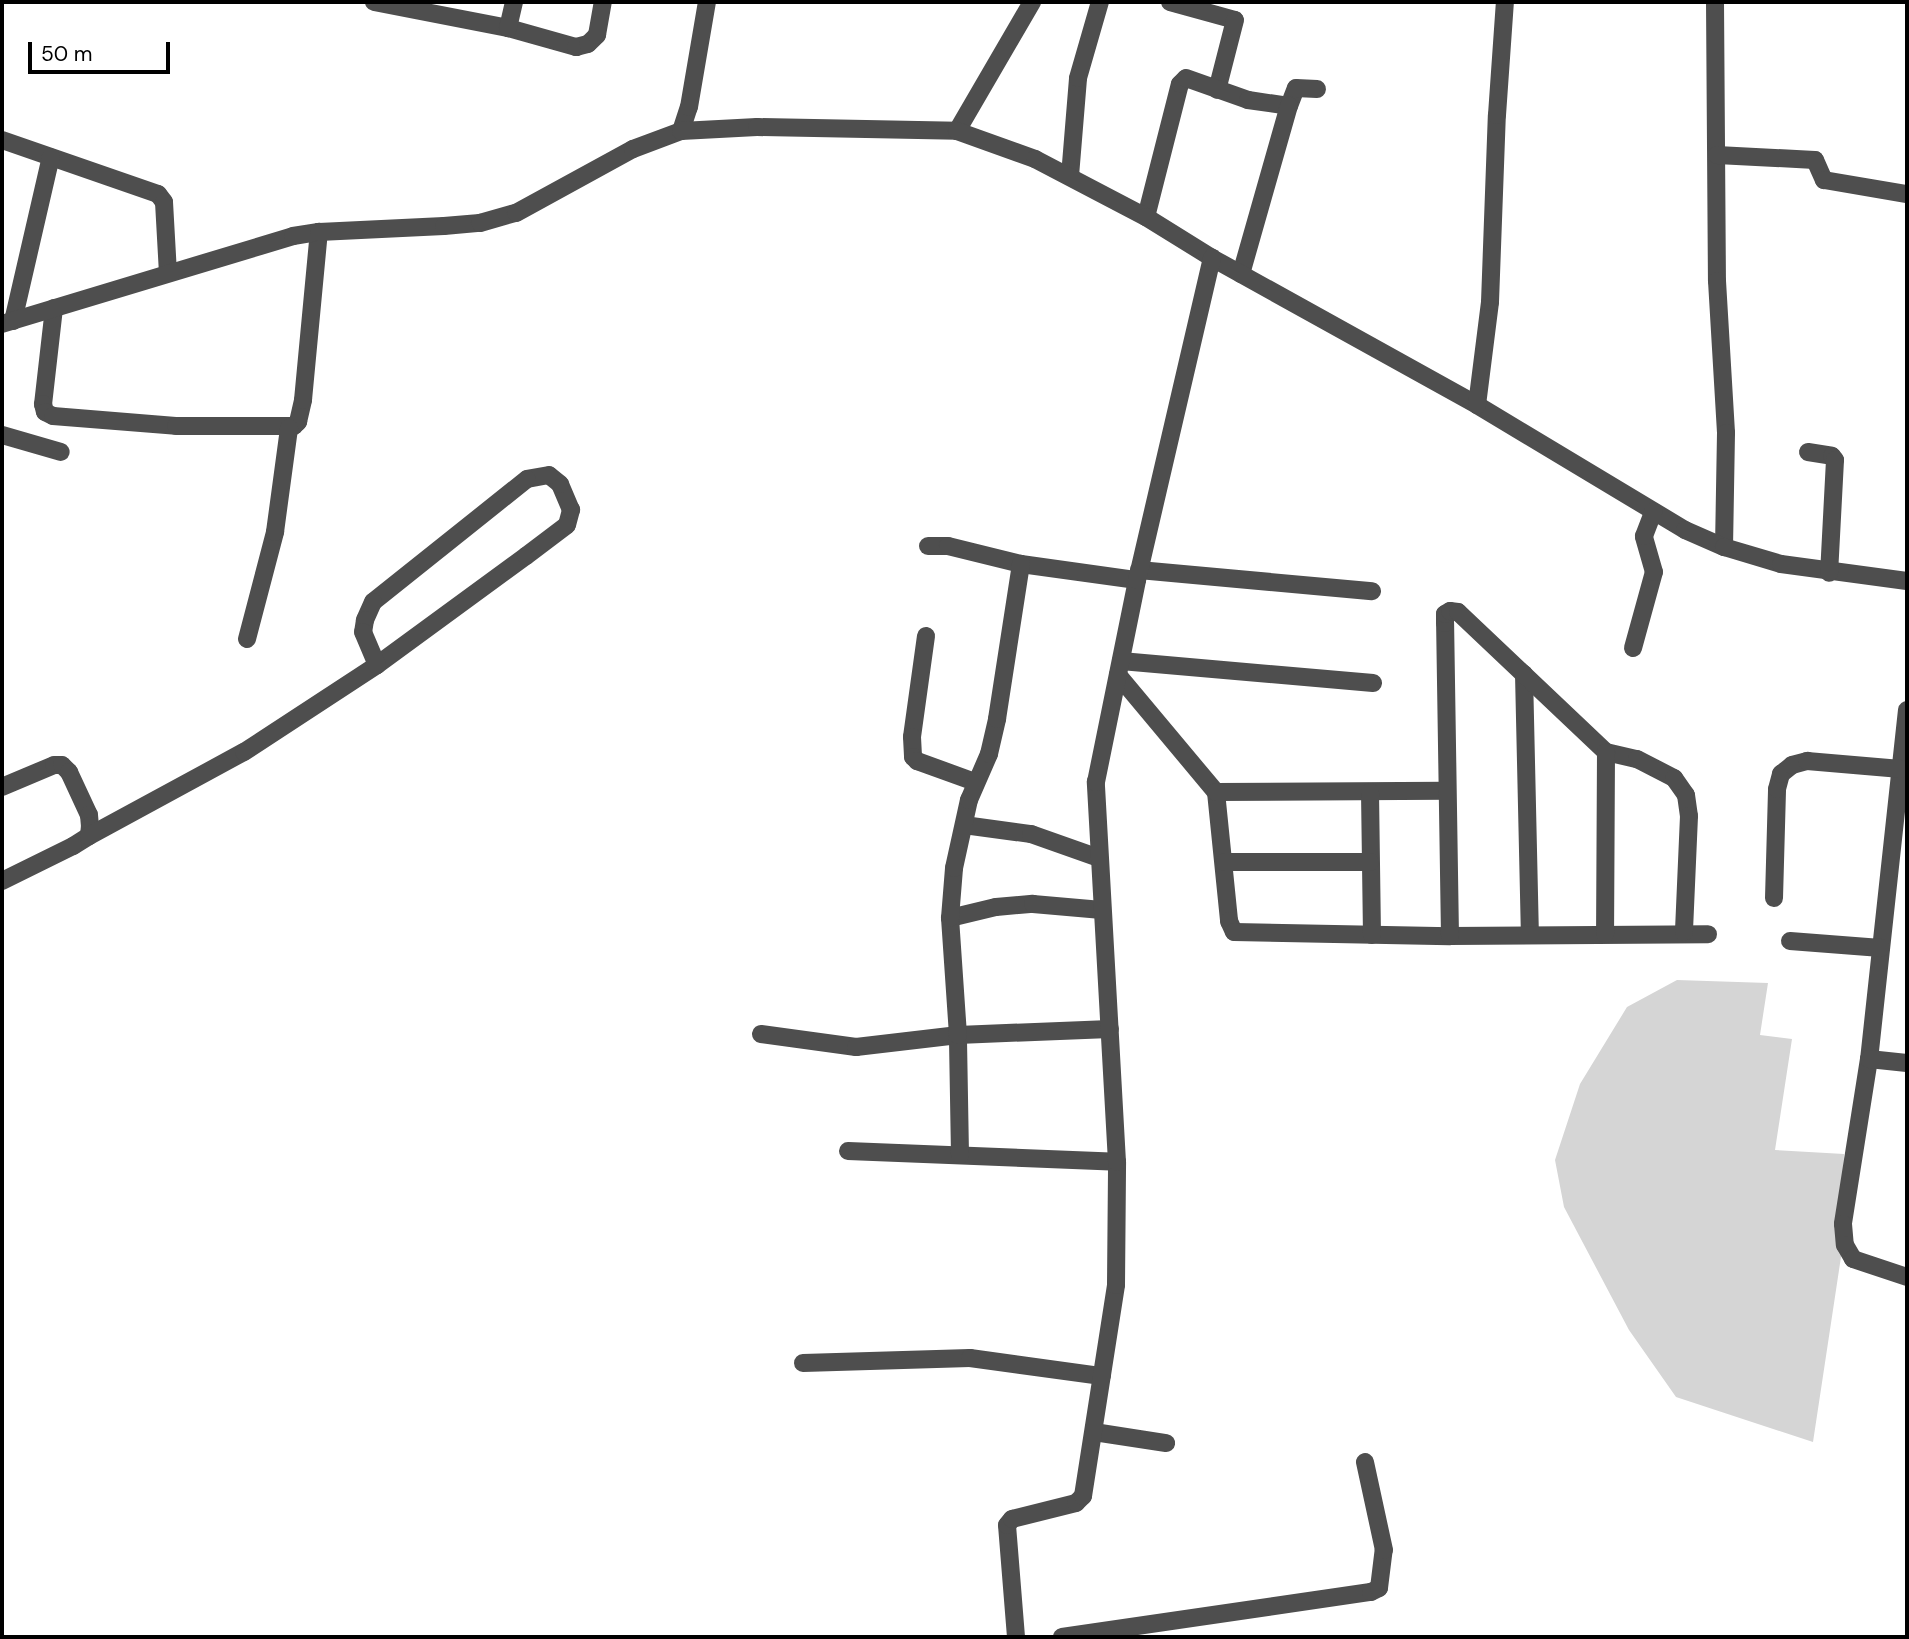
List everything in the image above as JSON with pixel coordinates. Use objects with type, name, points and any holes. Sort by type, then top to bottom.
[{"type":"street","points":[[374,2],[508,28],[576,47],[588,44],[597,35],[603,2]]},
{"type":"street","points":[[508,28],[514,2]]},
{"type":"street","points":[[681,131],[707,2]]},
{"type":"street","points":[[957,131],[1032,2]]},
{"type":"street","points":[[1070,176],[1078,78],[1100,2]]},
{"type":"street","points":[[1170,2],[1235,20],[1217,90]]},
{"type":"street","points":[[1477,405],[1490,302],[1497,115],[1505,2]]},
{"type":"street","points":[[1715,2],[1717,281],[1726,433],[1724,547]]},
{"type":"street","points":[[1146,217],[1180,84],[1186,78],[1248,100],[1289,106]]},
{"type":"street","points":[[1241,274],[1296,88],[1317,89]]},
{"type":"street","points":[[7,322],[293,236],[319,232],[480,223],[516,213],[633,149],[681,131],[757,127],[957,131],[994,142],[1070,176],[1146,217],[1212,258],[1477,405],[1653,512],[1724,547],[1781,564],[1829,573],[1907,581]]},
{"type":"street","points":[[2,140],[158,194],[164,202],[168,273]]},
{"type":"street","points":[[1717,155],[1815,160],[1824,180],[1907,194]]},
{"type":"street","points":[[7,322],[51,157]]},
{"type":"street","points":[[54,308],[43,404],[45,412],[52,416],[176,426],[289,428],[298,422],[303,400],[319,232]]},
{"type":"street","points":[[1016,1637],[1007,1525],[1012,1519],[1081,1500],[1116,1284],[1117,1162],[1096,782],[1138,575],[1212,258]]},
{"type":"street","points":[[247,639],[275,532],[289,428]]},
{"type":"street","points":[[2,435],[61,452]]},
{"type":"street","points":[[1808,452],[1832,456],[1835,460],[1829,573]]},
{"type":"street","points":[[2,881],[244,752],[377,665],[567,525],[570,510],[560,484],[549,475],[527,479],[373,602],[363,632],[377,665]]},
{"type":"street","points":[[1633,648],[1654,572],[1644,536],[1653,512]]},
{"type":"street","points":[[928,546],[948,546],[1021,564],[1372,591]]},
{"type":"street","points":[[960,1155],[958,1035],[950,918],[954,868],[975,782],[989,754],[997,719],[1021,564]]},
{"type":"street","points":[[1450,936],[1445,791],[1445,614],[1450,611],[1458,612],[1605,752],[1637,759],[1674,778],[1686,794],[1689,816],[1685,932]]},
{"type":"street","points":[[926,636],[912,737],[913,757],[917,761],[975,782]]},
{"type":"street","points":[[1119,668],[1373,684]]},
{"type":"street","points":[[1119,668],[1216,792],[1229,921],[1234,932],[1450,936],[1685,932],[1708,934]]},
{"type":"street","points":[[1524,674],[1530,935]]},
{"type":"street","points":[[1907,710],[1869,1059],[1843,1224],[1845,1245],[1853,1259],[1907,1277]]},
{"type":"street","points":[[1605,752],[1605,934]]},
{"type":"street","points":[[1774,898],[1777,789],[1782,774],[1792,765],[1807,761],[1901,769]]},
{"type":"street","points":[[2,787],[54,765],[62,765],[69,772],[89,815],[89,836]]},
{"type":"street","points":[[1216,792],[1445,791]]},
{"type":"street","points":[[1370,792],[1372,935]]},
{"type":"street","points":[[964,825],[1031,834],[1100,858]]},
{"type":"street","points":[[1225,862],[1370,862]]},
{"type":"street","points":[[950,918],[996,907],[1033,904],[1102,910]]},
{"type":"street","points":[[1790,941],[1881,948]]},
{"type":"street","points":[[761,1034],[856,1047],[958,1035],[1110,1029]]},
{"type":"street","points":[[1869,1059],[1907,1063]]},
{"type":"street","points":[[848,1151],[1117,1162]]},
{"type":"street","points":[[803,1363],[970,1359],[1102,1376]]},
{"type":"street","points":[[1094,1432],[1166,1443]]},
{"type":"street","points":[[1062,1637],[1371,1592],[1379,1588],[1384,1550],[1365,1462]]},
{"type":"shaded area","points":[[1677,980],[1768,983],[1760,1035],[1792,1039],[1775,1150],[1844,1154],[1841,1257],[1813,1442],[1676,1397],[1629,1330],[1564,1207],[1555,1160],[1580,1084],[1627,1007]]}]
